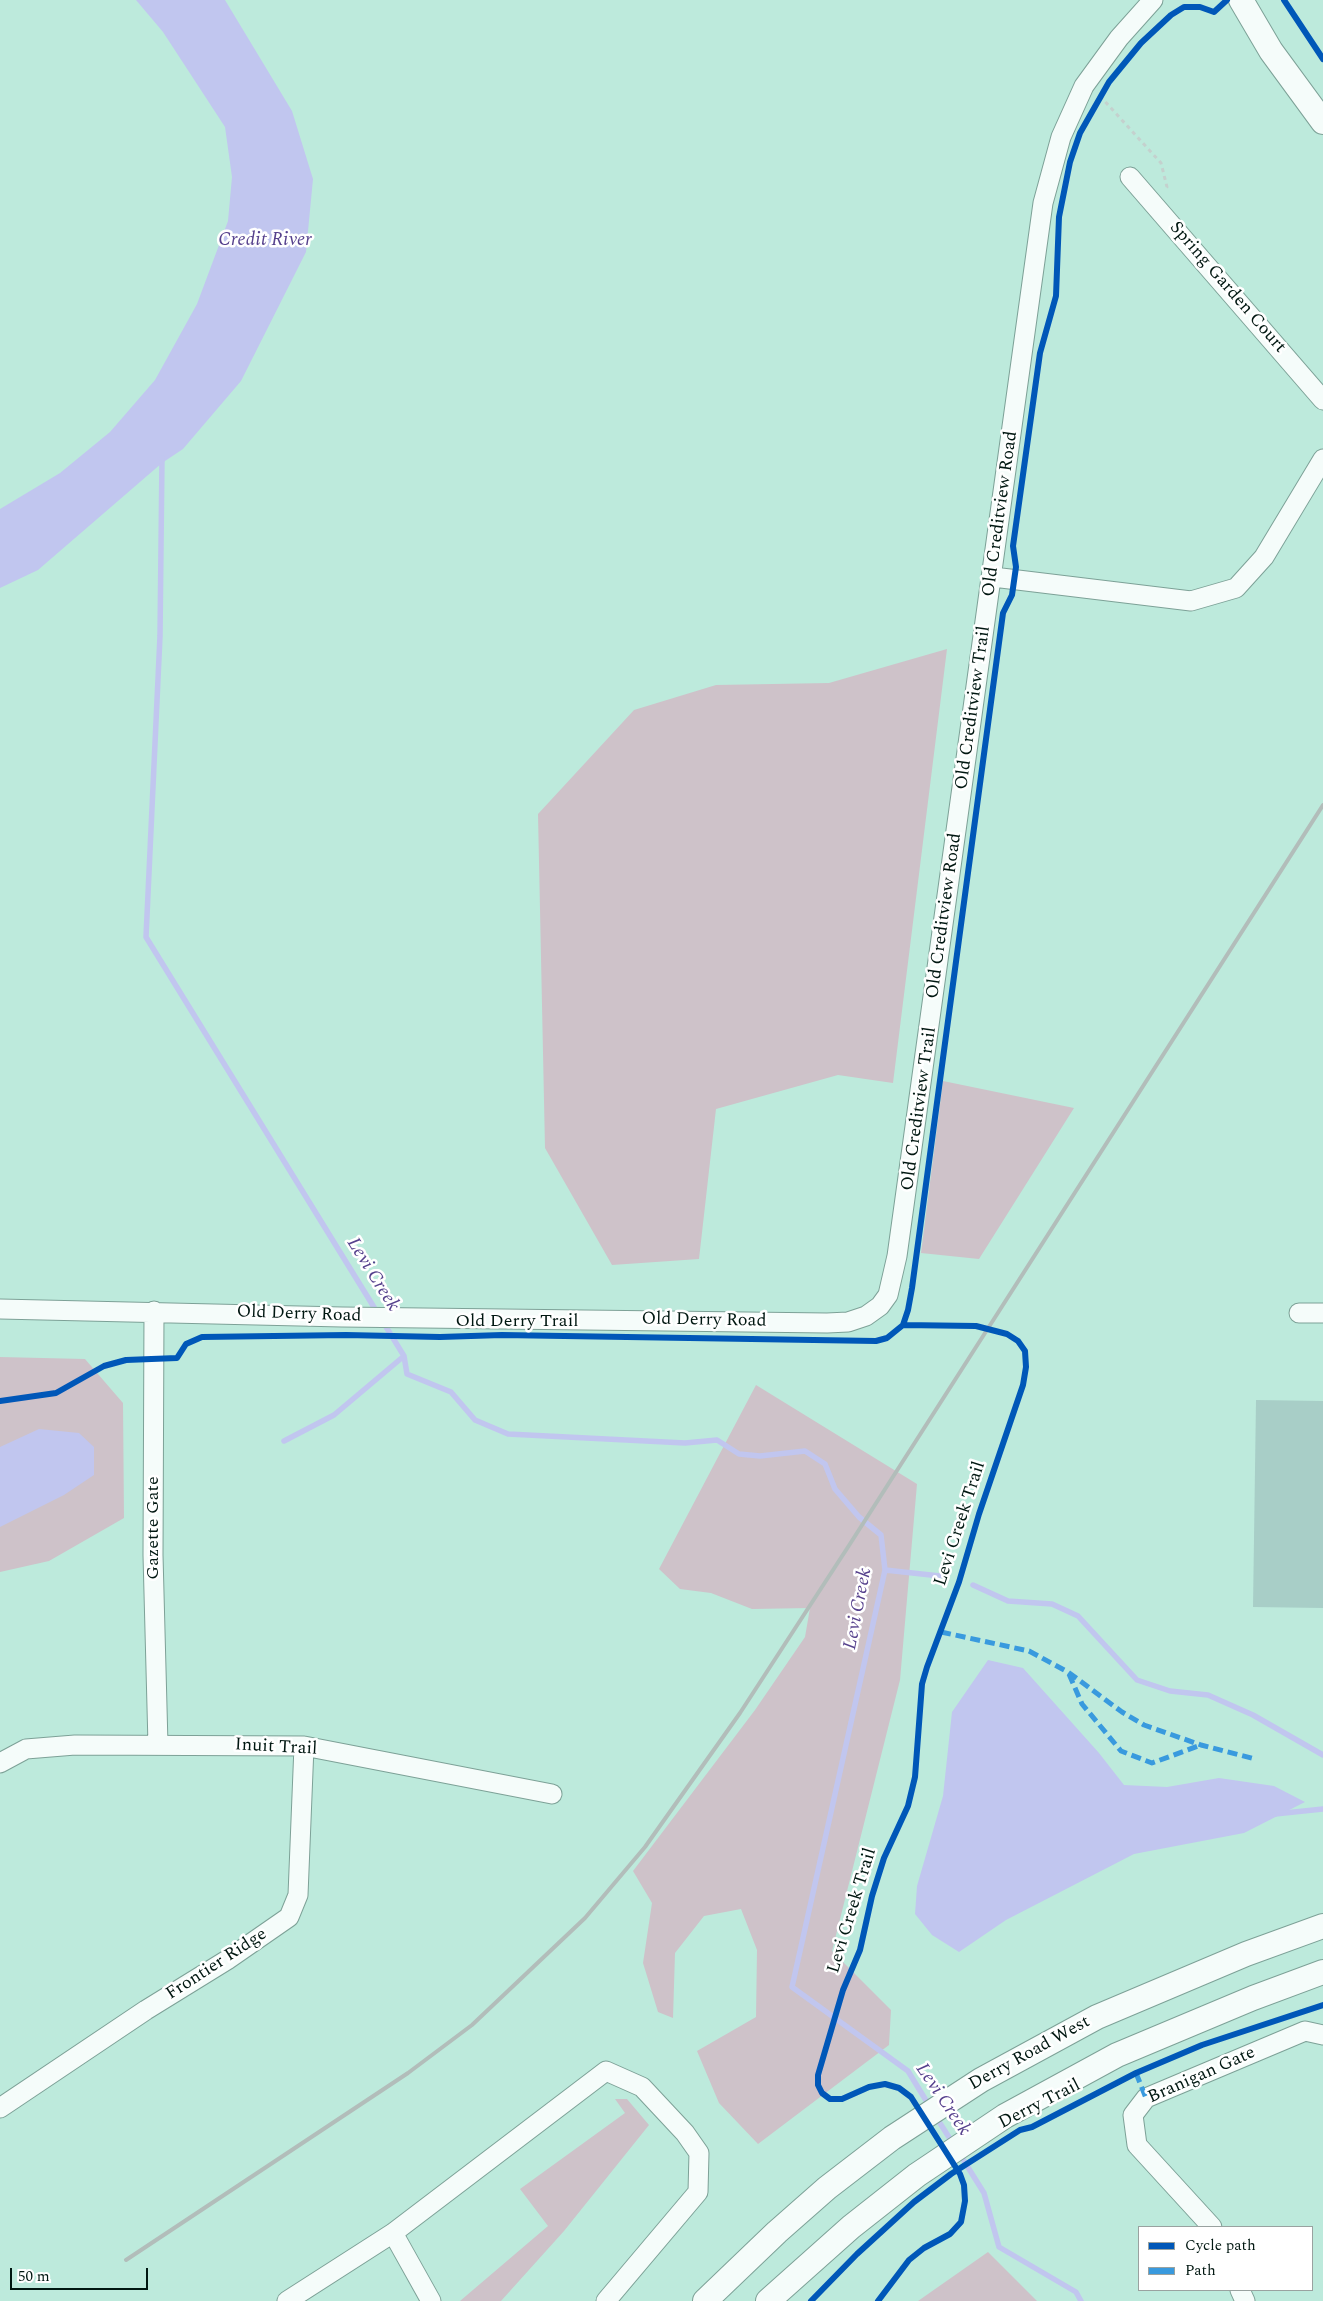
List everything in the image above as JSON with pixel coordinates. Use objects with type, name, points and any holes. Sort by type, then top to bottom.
[{"type":"main road","points":[[1241,0],[1271,51],[1323,122]]},
{"type":"main road","name":"Derry Road West","points":[[705,2301],[820,2194],[892,2138],[981,2080],[1097,2017],[1246,1954],[1323,1926]]},
{"type":"main road","points":[[768,2301],[851,2227],[917,2175],[1005,2116],[1117,2055],[1235,2005],[1323,1972]]},
{"type":"street","name":"Old Creditview Road","points":[[888,1295],[898,1256],[993,578],[1043,203],[1061,138],[1084,86],[1119,38],[1153,0]]},
{"type":"street","name":"Spring Garden Court","points":[[1130,177],[1323,400]]},
{"type":"street","points":[[993,578],[1191,602],[1236,588],[1264,557],[1323,458]]},
{"type":"street","name":"Old Derry Road","points":[[0,1309],[154,1311],[342,1317],[841,1322],[866,1316],[880,1306],[888,1295]]},
{"type":"street","name":"Gazette Gate","points":[[154,1311],[153,1555],[158,1745]]},
{"type":"street","points":[[1299,1313],[1323,1313]]},
{"type":"street","name":"Inuit Trail","points":[[0,1763],[26,1748],[75,1745],[304,1746],[552,1794]]},
{"type":"street","name":"Frontier Ridge","points":[[0,2108],[146,2010],[227,1960],[289,1917],[298,1895],[304,1746]]},
{"type":"street","name":"Branigan Gate","points":[[1211,2226],[1137,2145],[1133,2115],[1146,2098],[1304,2031],[1323,2035]]},
{"type":"street","points":[[287,2301],[393,2233],[606,2071],[642,2087],[685,2132],[699,2153],[698,2192],[606,2301]]},
{"type":"street","points":[[393,2233],[431,2301]]},
{"type":"path","points":[[1096,103],[1104,89]]},
{"type":"path","points":[[1100,96],[1161,163],[1167,187],[1152,201]]},
{"type":"shaded area","points":[[947,649],[893,1083],[838,1075],[716,1109],[699,1259],[612,1265],[545,1148],[538,814],[634,710],[716,685],[829,683]]},
{"type":"shaded area","points":[[943,1081],[1074,1108],[979,1259],[921,1253]]},
{"type":"shaded area","points":[[0,1357],[85,1359],[123,1403],[124,1518],[49,1561],[0,1572]]},
{"type":"shaded area","points":[[756,1385],[917,1484],[900,1680],[832,1951],[891,2010],[889,2045],[758,2144],[719,2103],[697,2051],[756,2017],[757,1950],[741,1909],[704,1916],[675,1953],[673,2018],[658,2012],[643,1963],[652,1903],[633,1871],[755,1710],[805,1637],[810,1608],[752,1609],[711,1593],[680,1589],[659,1569]]},
{"type":"shaded area","points":[[615,2099],[627,2099],[649,2125],[564,2231],[501,2301],[460,2301],[548,2226],[520,2189],[625,2113]]},
{"type":"shaded area","points":[[988,2252],[1037,2301],[918,2301]]},
{"type":"water","name":"Credit River","points":[[136,0],[225,0],[292,111],[313,179],[306,252],[241,381],[183,449],[162,463],[38,570],[0,588],[0,509],[60,473],[110,432],[155,380],[197,304],[228,221],[232,177],[225,127],[163,32]]},
{"type":"water","points":[[39,1429],[79,1433],[94,1447],[94,1475],[64,1495],[0,1527],[0,1447]]},
{"type":"water","points":[[988,1660],[1023,1668],[1099,1753],[1124,1785],[1167,1787],[1219,1778],[1274,1786],[1305,1802],[1244,1833],[1134,1854],[1006,1920],[959,1952],[932,1935],[915,1914],[917,1886],[943,1796],[952,1712]]},
{"type":"building","points":[[1256,1400],[1323,1401],[1323,1608],[1253,1607]]},
{"type":"waterway","name":"Levi Creek","points":[[162,458],[160,636],[146,937],[404,1356],[407,1374],[451,1392],[475,1420],[508,1434],[685,1443],[717,1440],[739,1454],[760,1456],[805,1451],[825,1464],[835,1489],[859,1517],[881,1535],[885,1570],[792,1987],[908,2071],[930,2107]]},
{"type":"waterway","points":[[284,1441],[334,1415],[404,1356]]},
{"type":"waterway","points":[[885,1570],[940,1576]]},
{"type":"waterway","points":[[973,1585],[1008,1601],[1052,1604],[1078,1616],[1137,1680],[1170,1691],[1208,1695],[1253,1715],[1323,1755]]},
{"type":"waterway","points":[[1275,1814],[1323,1809]]},
{"type":"waterway","name":"Levi Creek","points":[[936,2117],[954,2145]]},
{"type":"waterway","name":"Levi Creek","points":[[959,2153],[984,2193],[999,2247],[1076,2292],[1081,2301]]},
{"type":"railway","points":[[126,2260],[408,2073],[472,2025],[585,1918],[645,1847],[740,1713],[1323,805]]},
{"type":"marked path","points":[[941,1632],[1029,1651],[1068,1672],[1122,1712],[1144,1725],[1201,1745],[1255,1759]]},
{"type":"marked path","points":[[1069,1674],[1082,1704],[1121,1751],[1152,1763],[1201,1745]]},
{"type":"marked path","points":[[1136,2073],[1146,2098]]},
{"type":"cycle path","name":"Old Creditview Trail","points":[[0,1401],[56,1393],[104,1366],[126,1360],[177,1358],[186,1344],[202,1337],[346,1335],[440,1337],[502,1335],[876,1341],[887,1338],[903,1325],[912,1288],[1003,613],[1012,595],[1016,567],[1013,546],[1040,353],[1056,296],[1059,217],[1070,162],[1080,133],[1109,82],[1141,43],[1171,15],[1184,7],[1200,7],[1214,12],[1227,0]]},
{"type":"cycle path","points":[[1284,0],[1323,59]]},
{"type":"cycle path","name":"Levi Creek Trail","points":[[878,2301],[909,2260],[924,2248],[950,2234],[961,2222],[965,2201],[964,2185],[960,2174],[911,2097],[899,2088],[885,2084],[869,2087],[842,2099],[830,2099],[822,2093],[818,2085],[818,2075],[843,1990],[860,1950],[872,1896],[884,1858],[908,1806],[915,1777],[922,1684],[959,1582],[979,1514],[1023,1385],[1026,1367],[1025,1351],[1018,1341],[1007,1334],[976,1326],[903,1325]]},
{"type":"cycle path","name":"Derry Trail","points":[[811,2301],[857,2254],[914,2202],[951,2174],[1020,2130],[1032,2127],[1136,2073],[1202,2045],[1323,2005]]}]
